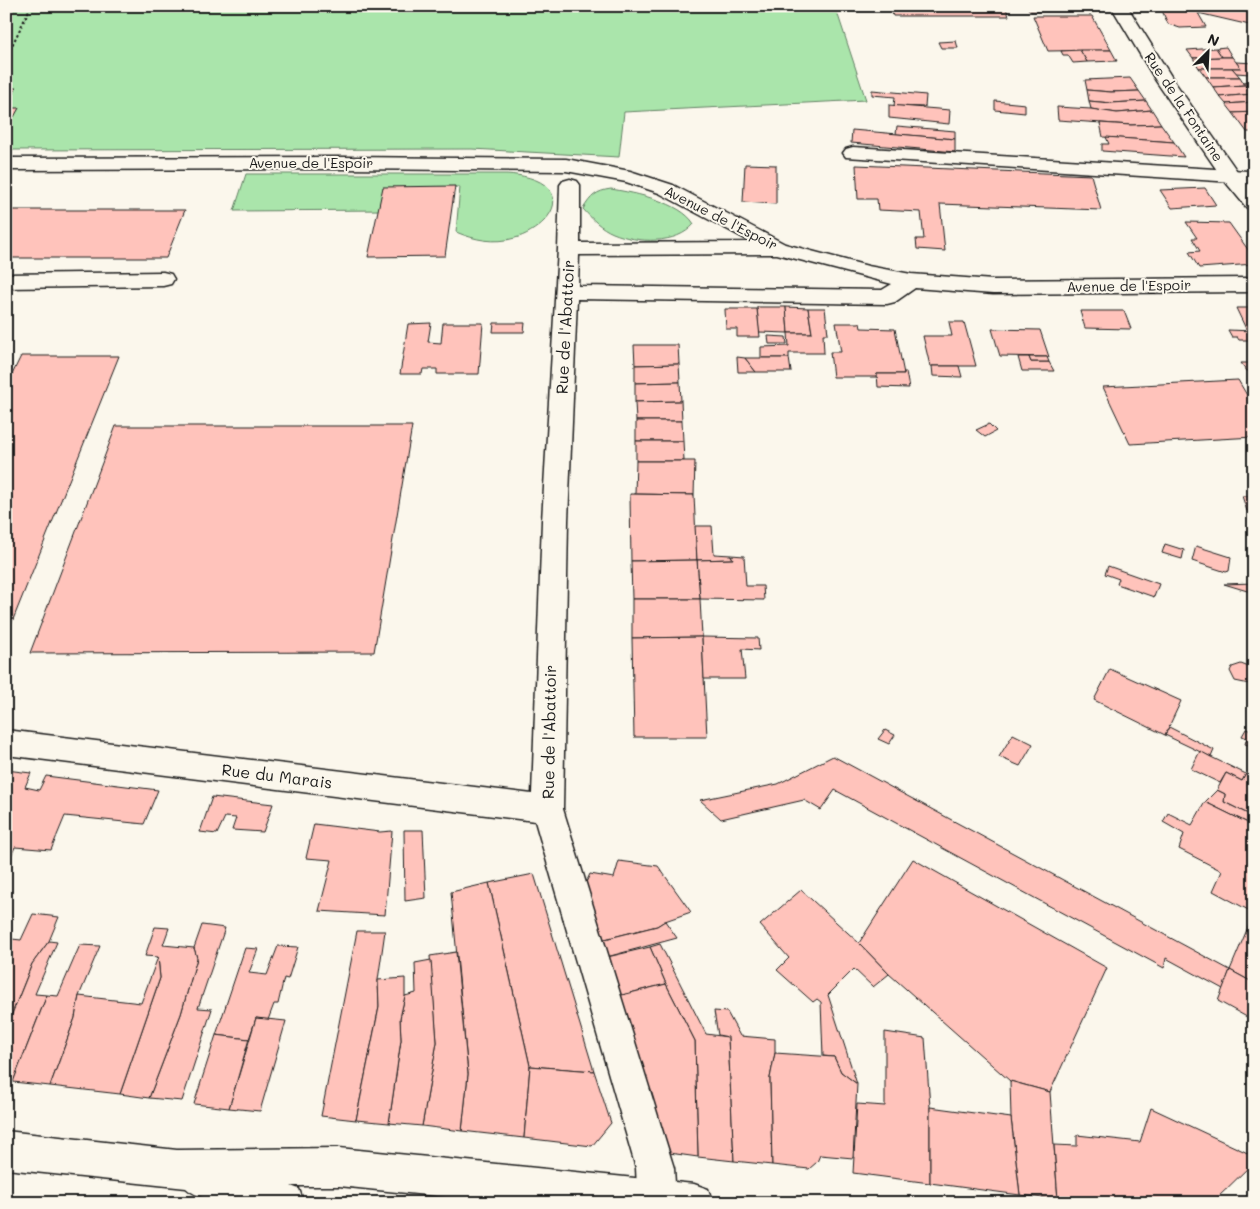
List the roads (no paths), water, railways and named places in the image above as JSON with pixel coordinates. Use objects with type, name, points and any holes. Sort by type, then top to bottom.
[{"type":"street","name":"Rue de la Fontaine","points":[[1119,6],[1165,81],[1244,179]]},
{"type":"street","name":"Rue de la Fontaine","points":[[1133,6],[1244,179],[1254,204]]},
{"type":"street","points":[[853,153],[1244,179]]},
{"type":"street","name":"Avenue de l'Espoir","points":[[6,164],[343,163],[566,165],[673,184],[709,210],[778,248],[866,272],[911,281],[993,287],[1254,285]]},
{"type":"street","name":"Rue de l'Abattoir","points":[[570,185],[569,249],[555,521],[547,809],[654,1168],[652,1201]]},
{"type":"street","name":"Rue de l'Abattoir","points":[[569,249],[778,248]]},
{"type":"street","points":[[6,281],[163,279]]},
{"type":"street","points":[[566,292],[887,297],[911,281]]},
{"type":"street","name":"Rue du Marais","points":[[6,742],[547,809]]},
{"type":"street","points":[[6,1150],[177,1169],[339,1167],[652,1201],[694,1203]]},
{"type":"street","points":[[177,1169],[285,1203]]}]
